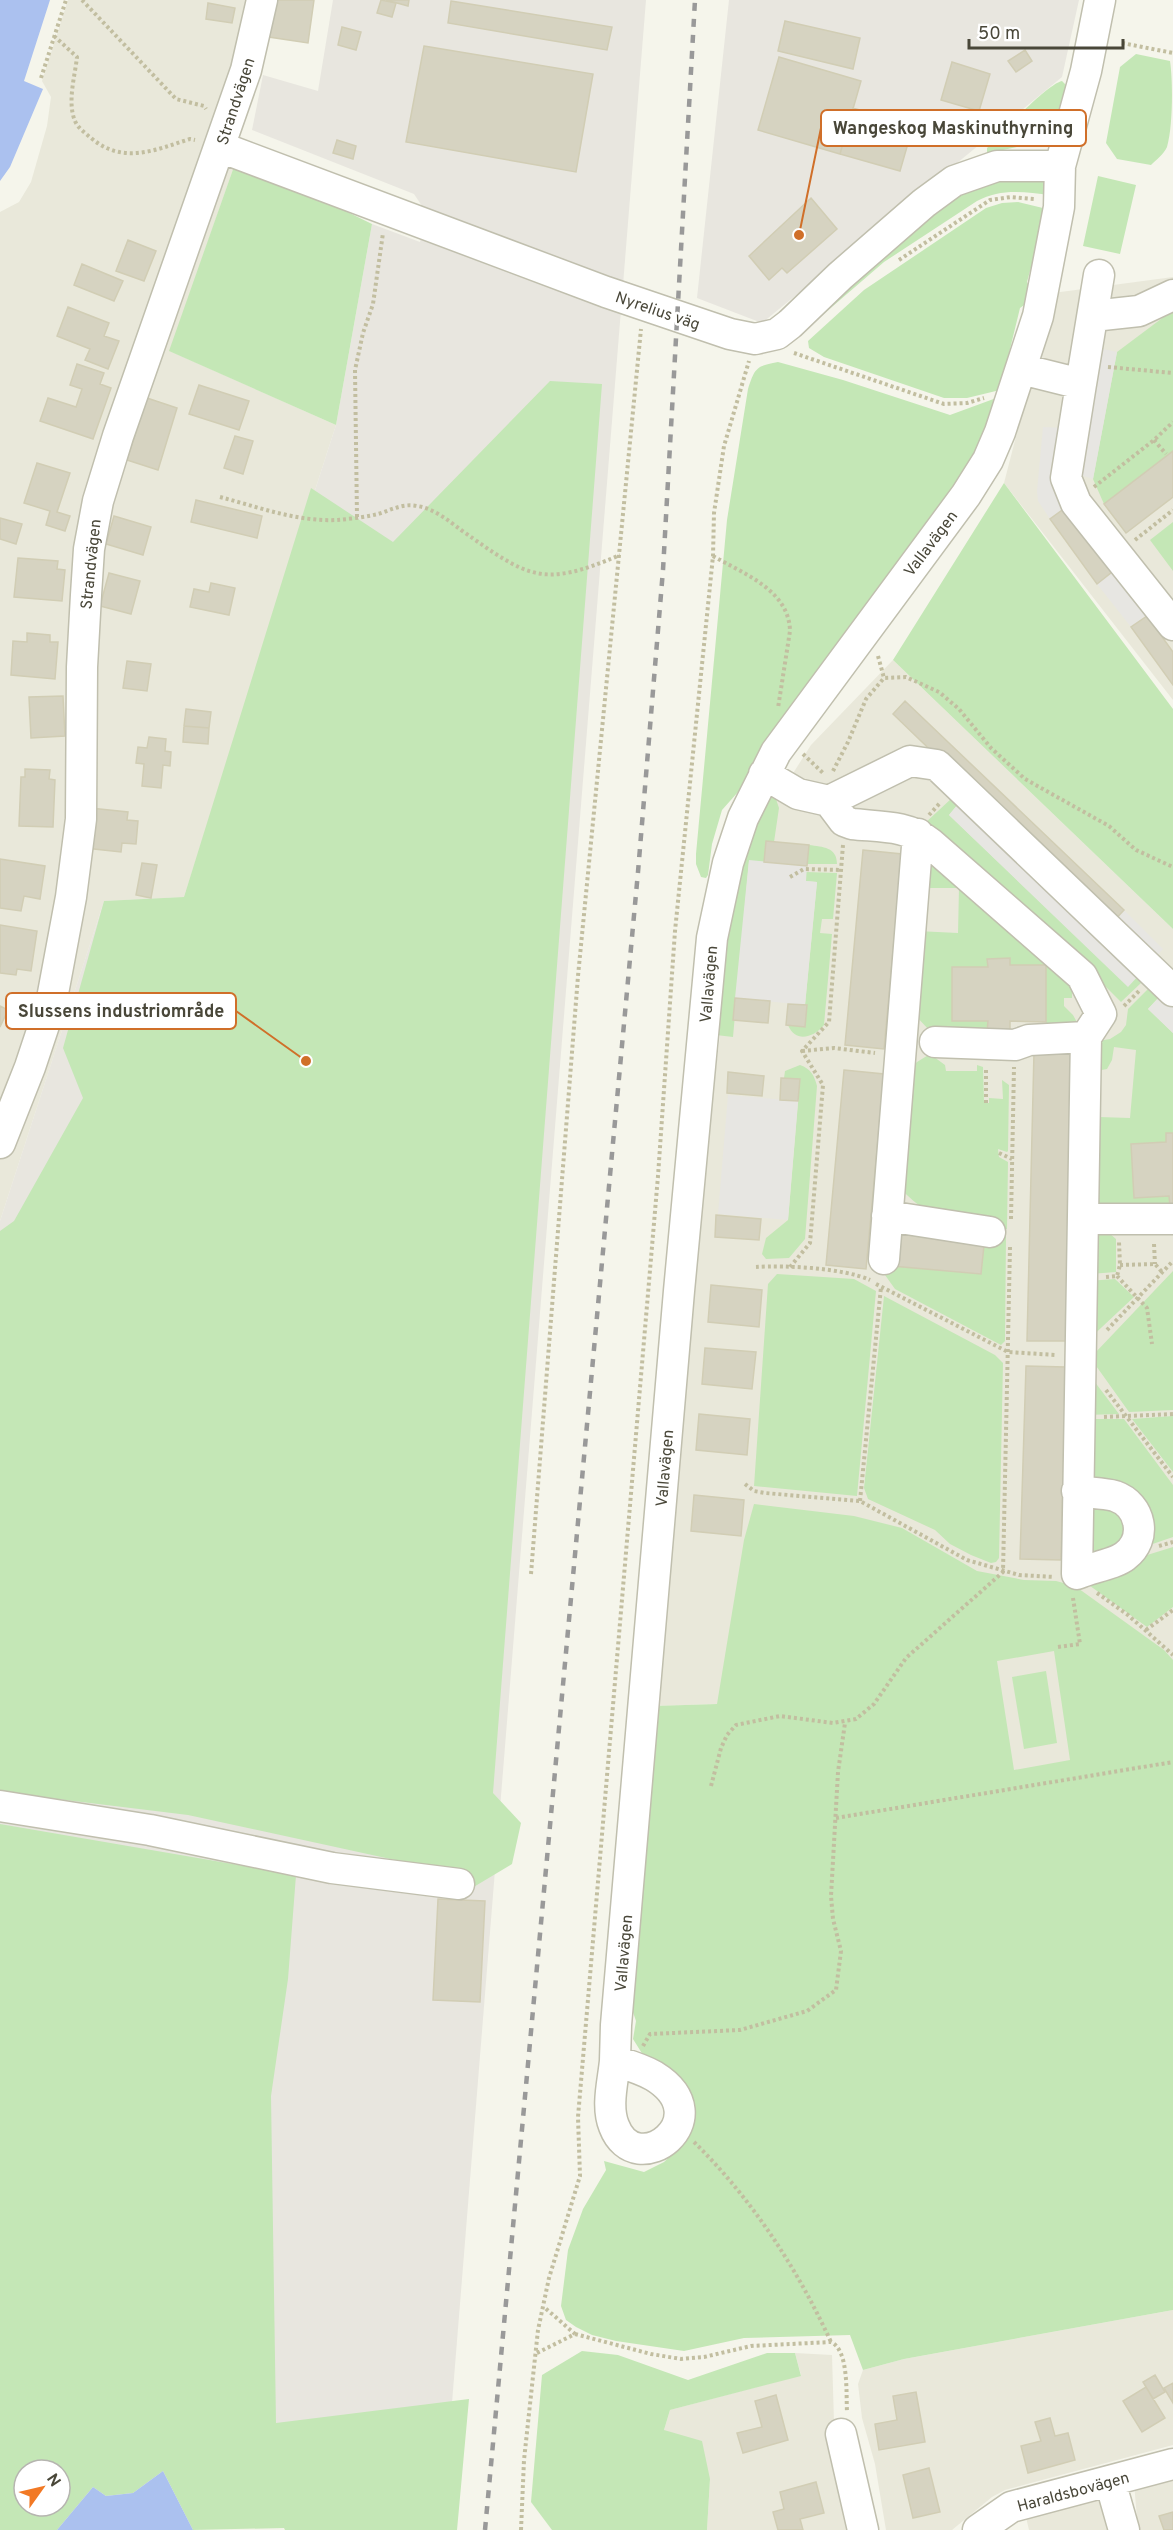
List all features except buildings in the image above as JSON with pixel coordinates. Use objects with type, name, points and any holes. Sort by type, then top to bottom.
[{"type":"street","name":"Strandvägen","points":[[0,1143],[30,1067],[51,1004],[70,897],[81,810],[82,667],[89,549],[98,501],[118,436],[246,70],[262,0]]},
{"type":"street","name":"Vallavägen","points":[[678,2127],[666,2141],[648,2149],[637,2148],[623,2140],[613,2125],[610,2111],[623,2064],[616,2025],[677,1313],[712,938],[728,863],[743,818],[764,774],[791,730],[966,495],[988,460],[1038,316],[1059,202],[1060,166],[1086,71],[1100,0]]},
{"type":"street","name":"Nyrelius väg","points":[[223,138],[606,292],[730,334],[755,339]]},
{"type":"street","points":[[755,339],[777,333],[790,324],[840,276],[924,203],[954,181],[997,166],[1060,166]]},
{"type":"street","points":[[1099,275],[1066,478],[1076,503],[1173,625]]},
{"type":"street","points":[[1093,316],[1139,311],[1173,295]]},
{"type":"street","points":[[1017,380],[1083,375]]},
{"type":"street","points":[[837,811],[910,761],[937,765],[1159,988]]},
{"type":"street","points":[[764,774],[798,794],[837,811],[852,824],[906,829],[920,828],[1082,976],[1101,1014],[1086,1038],[1091,1219],[1082,1278],[1077,1491],[1077,1574],[1125,1557],[1135,1546],[1140,1531],[1137,1516],[1132,1507],[1124,1501],[1115,1496],[1077,1491]]},
{"type":"street","points":[[882,1275],[920,828]]},
{"type":"street","points":[[935,1042],[1015,1046],[1029,1040],[1086,1038]]},
{"type":"street","points":[[887,1216],[1004,1233]]},
{"type":"street","points":[[1091,1219],[1173,1219]]},
{"type":"street","points":[[0,1806],[150,1830],[332,1868],[459,1884]]},
{"type":"street","points":[[623,2064],[653,2076],[672,2091],[681,2114],[678,2127]]},
{"type":"street","points":[[841,2434],[863,2530]]},
{"type":"street","name":"Haraldsbovägen","points":[[978,2530],[1011,2507],[1173,2464]]},
{"type":"street","points":[[1110,2481],[1124,2530]]},
{"type":"path","points":[[41,78],[66,0]]},
{"type":"path","points":[[54,36],[77,57],[72,97],[75,121],[82,131],[101,147],[142,154],[190,139],[223,138],[204,106],[176,99],[82,0]]},
{"type":"path","points":[[1122,43],[1173,53]]},
{"type":"path","points":[[893,264],[990,200],[1011,197],[1059,202]]},
{"type":"path","points":[[357,517],[355,370],[363,333],[373,304],[385,222]]},
{"type":"path","points":[[531,1574],[577,988],[642,324]]},
{"type":"path","points":[[521,2530],[524,2460],[536,2353],[549,2278],[580,2176],[578,2117],[657,1187],[675,931],[713,556],[714,513],[724,446],[755,339]]},
{"type":"path","points":[[789,351],[944,404],[967,403],[1017,380]]},
{"type":"path","points":[[1083,375],[1173,373]]},
{"type":"path","points":[[1076,503],[1173,422]]},
{"type":"path","points":[[1154,440],[1166,454]]},
{"type":"path","points":[[220,497],[310,519],[337,520],[378,514],[395,507],[422,507],[448,520],[500,558],[520,568],[546,575],[577,572],[620,555]]},
{"type":"path","points":[[1118,554],[1173,510]]},
{"type":"path","points":[[713,556],[759,582],[780,599],[786,610],[790,619],[790,631],[777,704],[780,716],[791,730],[802,753],[829,778],[848,742],[866,699],[884,678],[906,677],[939,692],[959,709],[991,748],[1025,779],[1109,825],[1136,850],[1173,867]]},
{"type":"path","points":[[868,627],[884,678]]},
{"type":"path","points":[[920,828],[942,802]]},
{"type":"path","points":[[802,1051],[829,1022],[841,870],[837,811]]},
{"type":"path","points":[[790,877],[804,868],[841,870]]},
{"type":"path","points":[[1122,1007],[1159,988]]},
{"type":"path","points":[[711,1786],[721,1748],[727,1735],[736,1725],[780,1716],[845,1723],[865,1713],[906,1658],[1003,1572],[1008,1353],[1004,1233],[1012,1159],[1015,1046]]},
{"type":"path","points":[[802,1051],[834,1048],[900,1056]]},
{"type":"path","points":[[790,1267],[810,1243],[823,1085],[802,1051]]},
{"type":"path","points":[[986,1103],[987,1060]]},
{"type":"path","points":[[999,1153],[1012,1159]]},
{"type":"path","points":[[1091,1219],[1119,1240],[1120,1265],[1117,1276]]},
{"type":"path","points":[[1143,1242],[1154,1242],[1155,1264],[1162,1272]]},
{"type":"path","points":[[1119,1243],[1131,1243]]},
{"type":"path","points":[[756,1267],[790,1267],[858,1275],[882,1275],[1008,1353],[1080,1356],[1173,1261]]},
{"type":"path","points":[[1120,1265],[1155,1264]]},
{"type":"path","points":[[860,1501],[882,1275]]},
{"type":"path","points":[[1082,1278],[1117,1276],[1147,1308],[1152,1344]]},
{"type":"path","points":[[1080,1356],[1173,1477]]},
{"type":"path","points":[[1079,1417],[1173,1414]]},
{"type":"path","points":[[745,1484],[754,1491],[765,1493],[860,1501],[967,1560],[1003,1572],[1050,1577],[1077,1574]]},
{"type":"path","points":[[1077,1574],[1173,1655]]},
{"type":"path","points":[[1058,1647],[1080,1644],[1072,1589],[1077,1574]]},
{"type":"path","points":[[1146,1630],[1173,1610]]},
{"type":"path","points":[[623,2064],[650,2034],[740,2030],[807,2012],[836,1990],[841,1951],[833,1919],[831,1896],[838,1772],[845,1723]]},
{"type":"path","points":[[836,1818],[1173,1762]]},
{"type":"path","points":[[678,2127],[739,2191],[776,2242],[806,2291],[831,2342]]},
{"type":"path","points":[[544,2307],[575,2334],[651,2354],[681,2359],[704,2357],[751,2346],[831,2342],[837,2344],[843,2356],[849,2428],[841,2434]]},
{"type":"path","points":[[536,2353],[575,2334]]},
{"type":"shaded area","points":[[68,0],[251,0],[242,51],[237,158],[170,351],[336,425],[184,897],[104,901],[0,1221],[0,212],[19,202],[31,182],[47,126],[51,97],[42,81]]},
{"type":"shaded area","points":[[333,0],[646,0],[449,2440],[0,2411],[0,1221],[104,901],[184,897],[336,425],[372,224],[420,242],[426,212],[414,194],[252,130],[263,75],[318,91]]},
{"type":"shaded area","points":[[729,0],[1079,0],[1062,77],[762,323],[697,298]]},
{"type":"shaded area","points":[[1173,277],[1173,700],[1004,483],[1053,293]]},
{"type":"shaded area","points":[[1103,349],[1117,352],[1093,479],[1077,474],[1065,508],[1050,519],[1038,501],[1037,491],[1043,427],[1086,429]]},
{"type":"shaded area","points":[[1112,572],[1147,616],[1131,627],[1097,584]]},
{"type":"shaded area","points":[[893,660],[1173,929],[1173,1776],[932,1810],[717,1704],[653,1706],[685,1331],[720,1035],[750,841],[811,745]]},
{"type":"shaded area","points":[[970,790],[1124,910],[1163,949],[1128,987],[949,815]]},
{"type":"shaded area","points":[[749,860],[807,866],[806,881],[817,882],[805,1005],[735,998]]},
{"type":"shaded area","points":[[1173,983],[1173,1033],[1148,1009]]},
{"type":"shaded area","points":[[728,1095],[798,1101],[788,1220],[718,1214]]},
{"type":"shaded area","points":[[1173,2310],[1173,2445],[1005,2490],[992,2497],[952,2530],[886,2530],[875,2464],[862,2418],[858,2384],[863,2370],[904,2359]]},
{"type":"shaded area","points":[[795,2353],[832,2355],[834,2422],[856,2530],[707,2530],[710,2479],[664,2430],[670,2410],[801,2375]]},
{"type":"shaded area","points":[[1173,2472],[1173,2530],[1138,2530],[1134,2483]]},
{"type":"shaded area","points":[[1106,2488],[1118,2530],[1029,2530],[1024,2509]]},
{"type":"green space","points":[[1136,54],[1170,61],[1172,104],[1169,138],[1166,150],[1151,165],[1117,159],[1106,143],[1120,67]]},
{"type":"green space","points":[[1062,81],[1067,86],[1064,107],[1061,119],[1055,128],[1047,135],[1028,144],[987,153],[987,148],[1024,111],[1046,91]]},
{"type":"green space","points":[[237,158],[372,224],[336,425],[169,351]]},
{"type":"green space","points":[[1098,176],[1136,185],[1120,254],[1083,246]]},
{"type":"green space","points":[[994,177],[1046,180],[1050,195],[1004,193],[977,201],[884,262],[804,331],[803,328],[948,201]]},
{"type":"green space","points":[[1018,202],[1047,209],[1027,282],[1029,286],[1027,303],[1020,308],[1000,390],[967,398],[944,398],[824,357],[809,348],[808,341],[864,290],[986,208],[1002,203]]},
{"type":"green space","points":[[1173,310],[1173,451],[1104,504],[1093,479],[1117,352]]},
{"type":"green space","points":[[778,362],[843,380],[950,415],[999,397],[982,440],[963,473],[738,792],[722,810],[712,844],[706,878],[701,877],[696,864],[696,854],[727,520],[748,389],[757,369]]},
{"type":"green space","points":[[550,381],[602,384],[493,1793],[521,1823],[512,1864],[472,1888],[418,1865],[188,1815],[0,1792],[0,1231],[14,1221],[83,1098],[63,1048],[104,901],[184,897],[311,488],[393,542]]},
{"type":"green space","points":[[1004,483],[1173,709],[1173,929],[893,660]]},
{"type":"green space","points":[[1173,522],[1173,571],[1150,540]]},
{"type":"green space","points":[[770,797],[776,799],[779,808],[774,842],[766,842],[764,862],[749,861],[733,1037],[716,1035],[719,970],[727,919],[744,856]]},
{"type":"green space","points":[[952,798],[958,804],[949,815],[1128,986],[1136,977],[1141,983],[1121,1002],[1082,963],[924,824]]},
{"type":"green space","points":[[809,845],[824,847],[832,851],[837,864],[807,864]]},
{"type":"green space","points":[[925,855],[1072,984],[1072,998],[1064,998],[1064,1006],[1079,1026],[1047,1029],[1046,1022],[1010,965],[1010,958],[988,959],[988,967],[952,967],[952,1021],[988,1021],[987,1036],[930,1031],[915,1015],[917,931],[958,933],[959,888],[920,888]]},
{"type":"green space","points":[[806,872],[837,873],[833,919],[822,919],[820,933],[832,934],[824,1025],[815,1033],[800,1037],[791,1031],[788,1025],[805,1026],[817,882],[805,881]]},
{"type":"green space","points":[[1149,988],[1158,998],[1148,1009],[1173,1033],[1173,1133],[1166,1133],[1166,1142],[1131,1144],[1134,1198],[1169,1196],[1170,1203],[1106,1210],[1097,1203],[1099,1117],[1130,1118],[1136,1050],[1114,1047],[1112,1060],[1107,1069],[1091,1072],[1092,1042],[1110,1039],[1121,1032],[1126,1025],[1128,1009]]},
{"type":"green space","points":[[930,1054],[945,1065],[946,1071],[977,1071],[977,1065],[983,1067],[984,1103],[989,1103],[989,1098],[1003,1099],[1002,1080],[1009,1085],[1008,1151],[998,1149],[999,1157],[1008,1162],[1007,1229],[962,1224],[949,1220],[924,1209],[901,1189],[907,1072]]},
{"type":"green space","points":[[800,1065],[812,1073],[817,1086],[805,1239],[789,1258],[766,1259],[762,1254],[766,1238],[788,1220],[800,1080],[784,1078],[785,1071]]},
{"type":"green space","points":[[1102,1227],[1116,1239],[1116,1272],[1090,1274],[1089,1237]]},
{"type":"green space","points":[[985,1236],[1006,1236],[1005,1341],[1001,1345],[895,1289],[885,1275],[885,1268],[892,1266],[981,1274]]},
{"type":"green space","points":[[1173,1271],[1173,1410],[1129,1412],[1094,1363],[1095,1353]]},
{"type":"green space","points":[[777,1274],[854,1279],[876,1291],[857,1496],[754,1486],[768,1284]]},
{"type":"green space","points":[[1115,1279],[1134,1297],[1086,1342],[1087,1281]]},
{"type":"green space","points":[[884,1296],[995,1355],[1003,1363],[999,1558],[996,1562],[991,1563],[971,1555],[950,1544],[935,1530],[868,1499],[864,1488]]},
{"type":"green space","points":[[1082,1365],[1119,1414],[1084,1415]]},
{"type":"green space","points":[[1173,1416],[1173,1472],[1132,1419]]},
{"type":"green space","points":[[1082,1419],[1124,1419],[1173,1485],[1173,1537],[1141,1548],[1147,1531],[1089,1476]]},
{"type":"green space","points":[[754,1504],[854,1516],[902,1528],[977,1571],[1024,1580],[1056,1581],[1075,1586],[1164,1650],[1173,1660],[1173,2310],[904,2359],[863,2370],[850,2335],[744,2338],[684,2351],[592,2335],[566,2320],[561,2306],[568,2250],[583,2209],[606,2170],[604,2161],[644,2172],[664,2162],[682,2145],[691,2132],[693,2114],[688,2091],[679,2078],[663,2063],[643,2055],[633,2039],[636,2021],[626,1991],[653,1706],[717,1704],[744,1540]],"holes":[[[1054,1651],[1070,1760],[1014,1770],[997,1661]]]},
{"type":"green space","points":[[1094,1508],[1121,1508],[1131,1542],[1096,1552],[1089,1547],[1089,1513]]},
{"type":"green space","points":[[1173,1547],[1173,1607],[1147,1627],[1086,1583],[1089,1573]]},
{"type":"green space","points":[[1046,1671],[1057,1743],[1024,1749],[1012,1677]]},
{"type":"green space","points":[[0,1824],[296,1875],[288,1979],[271,2096],[276,2423],[469,2399],[457,2530],[285,2530],[284,2528],[193,2530],[163,2471],[133,2493],[106,2496],[93,2487],[72,2512],[72,2458],[12,2458],[12,2518],[67,2518],[57,2530],[0,2530]]},
{"type":"green space","points":[[582,2351],[618,2355],[688,2380],[767,2353],[795,2353],[801,2376],[670,2410],[664,2430],[702,2441],[710,2479],[707,2530],[552,2530],[531,2502],[542,2375]]},
{"type":"water","points":[[0,0],[50,0],[24,81],[43,89],[10,167],[0,181]]},
{"type":"water","points":[[163,2471],[193,2530],[57,2530],[67,2518],[72,2518],[72,2512],[93,2487],[106,2496],[133,2493]]},
{"type":"railway","points":[[485,2530],[638,872],[663,570],[695,0]]},
{"type":"place","name":"Wangeskog Maskinuthyrning","points":[[799,235]]},
{"type":"place","name":"Slussens industriområde","points":[[306,1061]]}]
